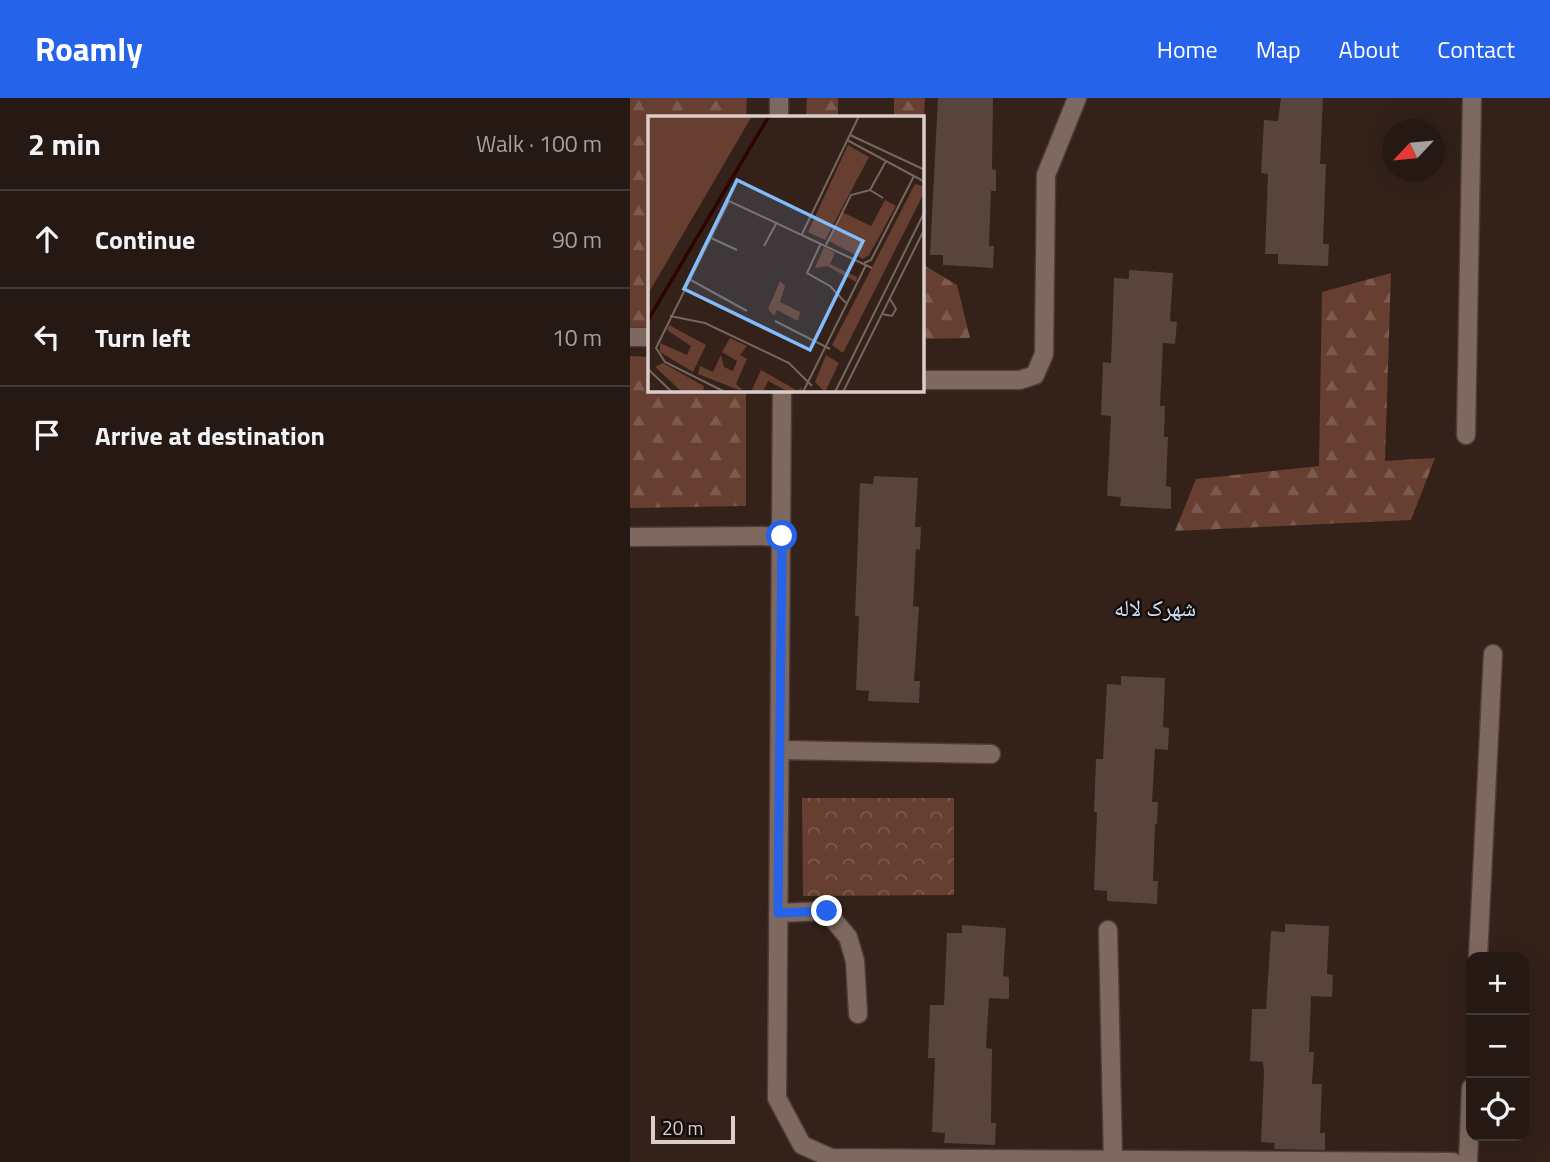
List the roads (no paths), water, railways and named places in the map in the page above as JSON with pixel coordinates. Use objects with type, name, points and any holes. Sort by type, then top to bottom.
[{"type":"street","points":[[779,98],[779,116]]},
{"type":"street","points":[[924,380],[1020,380],[1035,375],[1044,355],[1046,175],[1077,98]]},
{"type":"street","points":[[1466,435],[1472,98]]},
{"type":"street","points":[[630,337],[648,337]]},
{"type":"street","points":[[782,392],[777,1098],[802,1144],[831,1157],[1453,1162]]},
{"type":"street","points":[[630,537],[782,536]]},
{"type":"street","points":[[1478,952],[1493,654]]},
{"type":"street","points":[[780,750],[991,754]]},
{"type":"street","points":[[778,913],[827,911],[848,937],[855,961],[858,1014]]},
{"type":"street","points":[[1108,930],[1112,1160]]},
{"type":"street","points":[[1468,1162],[1469,1141]]},
{"type":"district","name":"شهرک لاله","points":[[1155,608]]}]
